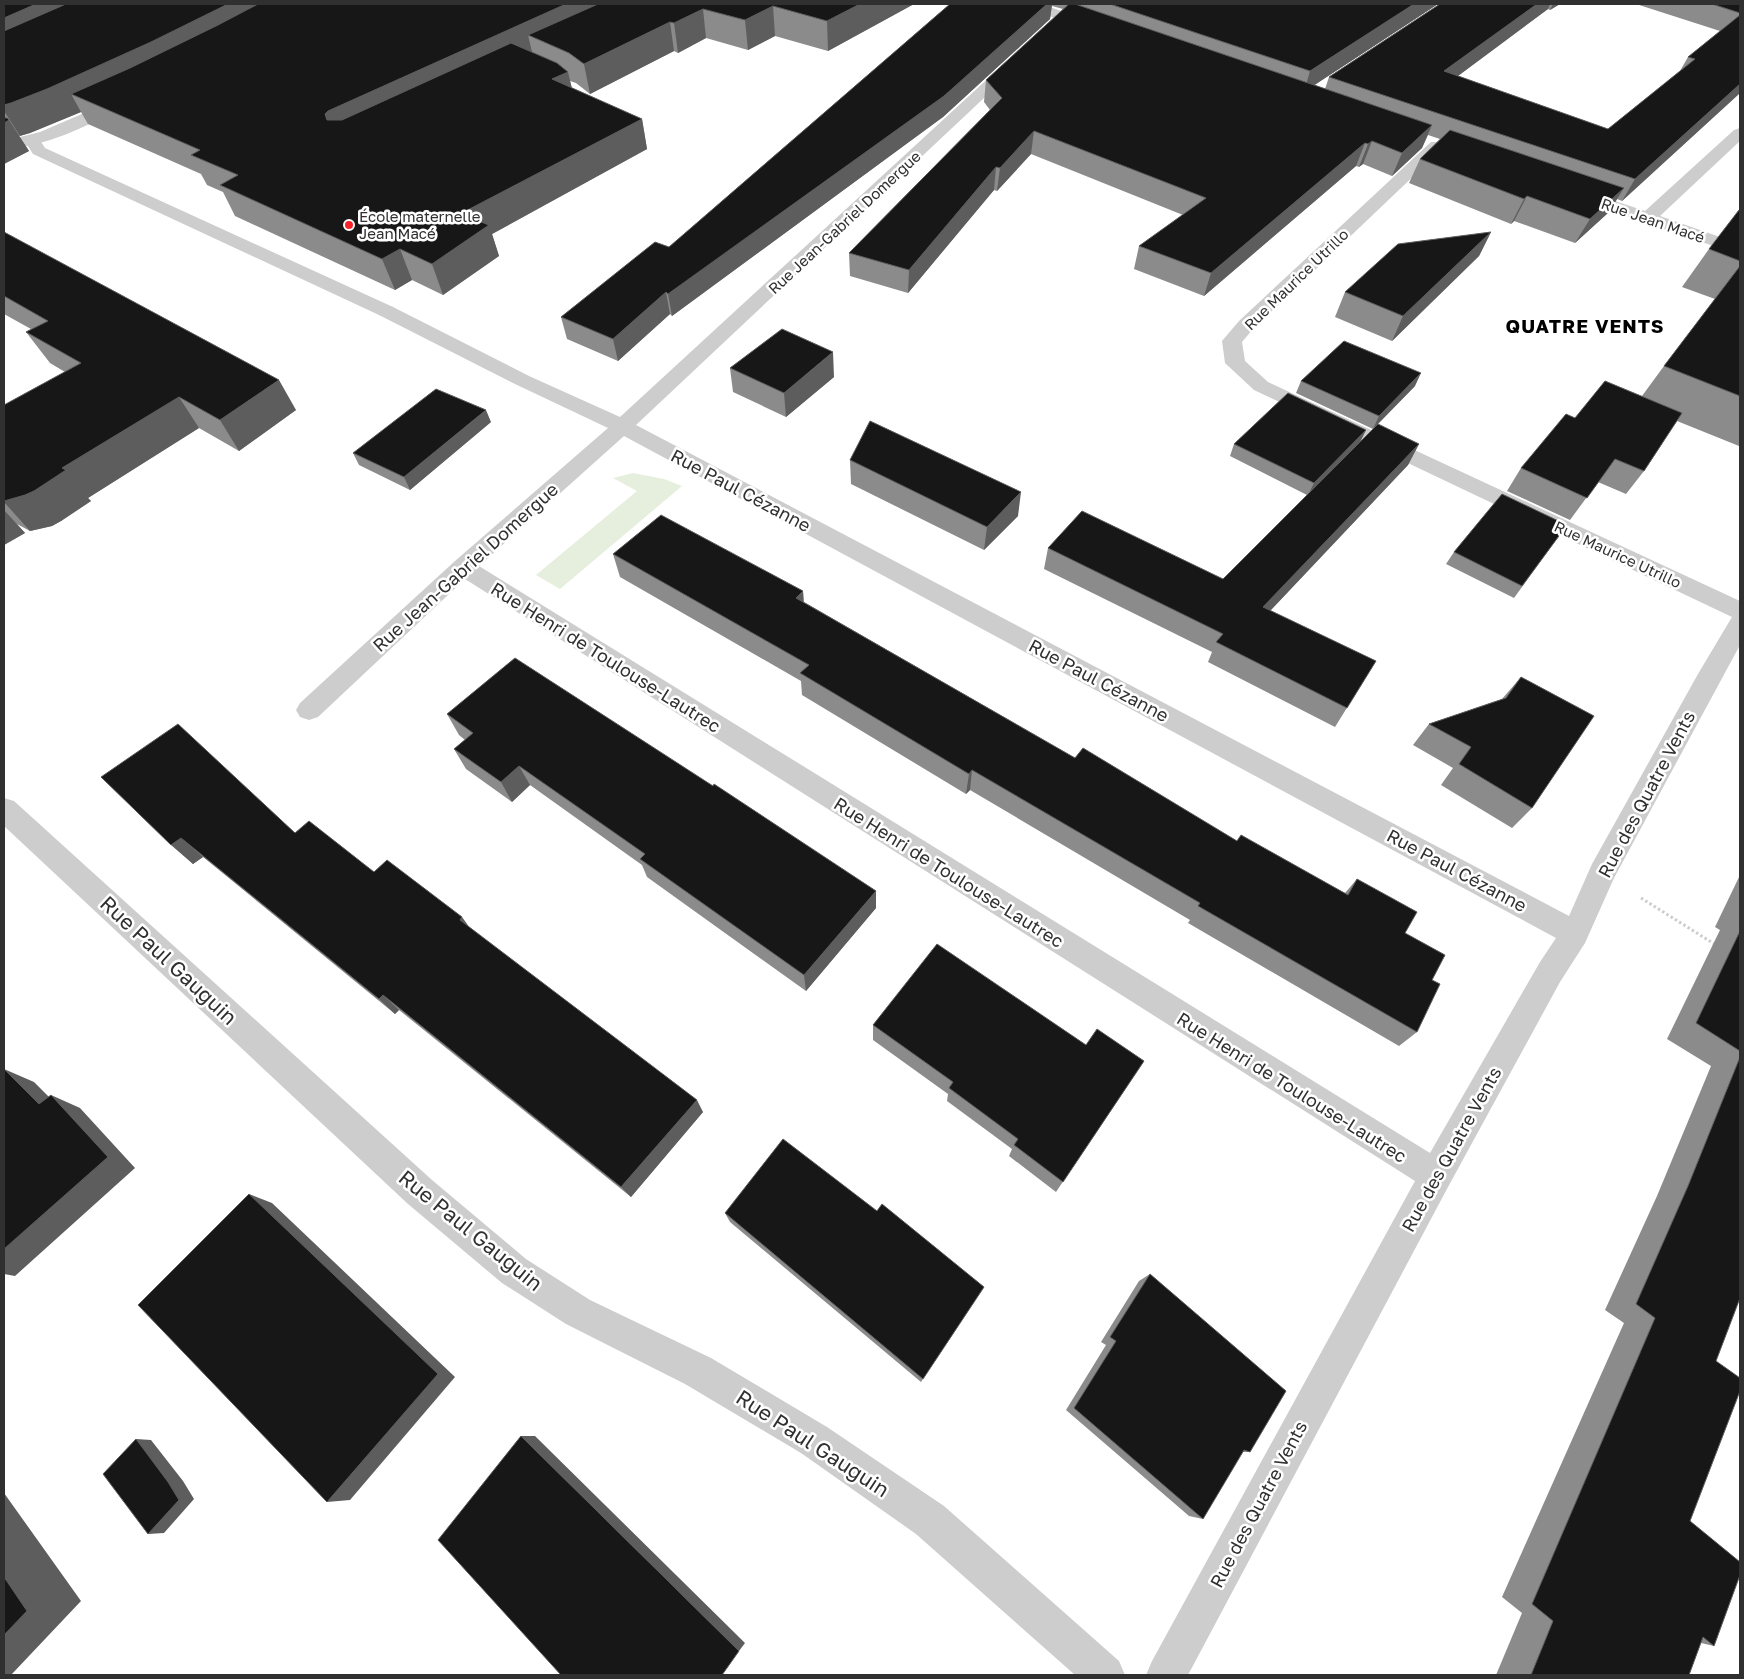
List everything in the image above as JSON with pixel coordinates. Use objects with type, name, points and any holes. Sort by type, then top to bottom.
[{"type":"street","points":[[1028,4],[1112,33]]},
{"type":"street","points":[[1050,29],[1066,17]]},
{"type":"street","name":"Rue Jean-Gabriel Domergue","points":[[309,710],[463,568],[623,427],[1028,50]]},
{"type":"street","points":[[4,143],[15,144],[32,140],[133,96]]},
{"type":"street","points":[[1648,218],[1740,133]]},
{"type":"street","points":[[32,140],[38,151],[386,311],[522,380],[623,427]]},
{"type":"street","name":"Rue Maurice Utrillo","points":[[1436,145],[1246,325],[1232,342],[1235,363],[1261,386],[1740,611]]},
{"type":"street","name":"Rue Jean Macé","points":[[1565,189],[1740,250]]},
{"type":"street","name":"Rue Paul Cézanne","points":[[623,427],[1575,934]]},
{"type":"street","name":"Rue Henri de Toulouse-Lautrec","points":[[463,568],[1436,1175]]},
{"type":"street","name":"Rue des Quatre Vents","points":[[1166,1675],[1436,1175],[1550,972],[1575,934],[1602,873],[1740,624]]},
{"type":"street","name":"Rue Paul Gauguin","points":[[4,809],[420,1192],[514,1271],[578,1312],[698,1371],[814,1440],[930,1520],[1105,1675]]},
{"type":"path","points":[[1602,873],[1724,950]]},
{"type":"green space","points":[[633,473],[664,479],[682,486],[560,589],[536,575],[637,491],[613,478]]},
{"type":"building","points":[[4,4],[36,4],[4,18]]},
{"type":"building","points":[[66,4],[228,4],[151,42],[47,89],[4,105],[4,31]]},
{"type":"building","points":[[258,4],[566,4],[328,111],[325,114],[327,120],[342,120],[511,43],[557,63],[568,72],[552,79],[642,119],[460,214],[489,225],[432,264],[400,249],[382,259],[220,185],[238,175],[191,155],[200,150],[71,94],[130,68]]},
{"type":"building","points":[[598,4],[860,4],[827,21],[773,6],[745,20],[703,9],[674,23],[670,22],[584,64],[569,53],[528,35]]},
{"type":"building","points":[[950,4],[1047,4],[944,96],[668,294],[666,292],[613,339],[561,317],[655,242],[669,247]]},
{"type":"building","points":[[1069,4],[1075,4],[1432,125],[1402,153],[1372,141],[1368,144],[1365,143],[1211,273],[1139,246],[1206,198],[1034,131],[1000,168],[996,167],[909,270],[849,253],[1002,98],[986,80]]},
{"type":"building","points":[[1110,4],[1414,4],[1310,71]]},
{"type":"building","points":[[1440,4],[1537,4],[1444,71],[1608,129],[1695,59],[1688,57],[1740,15],[1740,84],[1635,179],[1329,77]]},
{"type":"building","points":[[1712,4],[1740,4],[1740,13]]},
{"type":"building","points":[[1450,130],[1624,188],[1590,219],[1527,196],[1524,199],[1420,159]]},
{"type":"building","points":[[1740,210],[1740,261],[1709,249]]},
{"type":"building","points":[[4,232],[279,380],[220,420],[179,397],[62,468],[66,470],[34,491],[4,501],[4,405],[81,363],[26,332],[48,321],[4,296]]},
{"type":"building","points":[[1491,232],[1403,316],[1345,292],[1398,244]]},
{"type":"building","points":[[1740,266],[1740,396],[1664,366]]},
{"type":"building","points":[[782,329],[833,352],[784,393],[730,368]]},
{"type":"building","points":[[1344,341],[1421,373],[1379,416],[1301,381]]},
{"type":"building","points":[[1605,381],[1682,413],[1644,471],[1615,459],[1587,498],[1521,468],[1566,414],[1575,418]]},
{"type":"building","points":[[436,389],[486,410],[404,477],[353,453]]},
{"type":"building","points":[[1288,393],[1366,430],[1314,483],[1234,444]]},
{"type":"building","points":[[870,421],[1021,492],[987,527],[850,460]]},
{"type":"building","points":[[1378,424],[1419,444],[1263,607],[1376,661],[1347,708],[1216,642],[1223,634],[1048,548],[1082,511],[1223,579]]},
{"type":"building","points":[[1502,494],[1567,525],[1522,586],[1454,552]]},
{"type":"building","points":[[661,515],[803,591],[796,598],[1075,758],[1083,748],[1237,841],[1241,835],[1348,895],[1357,879],[1417,912],[1405,933],[1445,955],[1432,980],[1440,984],[1417,1032],[1198,906],[1200,903],[972,770],[969,774],[800,673],[809,665],[613,554]]},
{"type":"building","points":[[515,658],[713,786],[714,784],[876,891],[804,975],[640,859],[645,854],[519,766],[501,782],[454,749],[473,733],[447,714]]},
{"type":"building","points":[[1521,677],[1594,716],[1532,808],[1459,764],[1471,747],[1429,724],[1506,698]]},
{"type":"building","points":[[178,724],[295,833],[309,821],[374,872],[387,860],[462,917],[460,920],[697,1100],[621,1187],[383,995],[379,999],[181,838],[171,845],[101,777]]},
{"type":"building","points":[[1740,931],[1740,1051],[1696,1023]]},
{"type":"building","points":[[937,944],[1086,1045],[1097,1029],[1144,1061],[1063,1182],[1014,1145],[1018,1139],[949,1088],[953,1082],[873,1025]]},
{"type":"building","points":[[1740,1057],[1740,1298],[1716,1361],[1740,1378],[1740,1391],[1690,1521],[1740,1562],[1740,1575],[1714,1646],[1703,1637],[1689,1675],[1531,1675],[1553,1621],[1532,1604],[1655,1318],[1636,1304],[1688,1186]]},
{"type":"building","points":[[4,1069],[39,1104],[51,1095],[108,1157],[4,1249]]},
{"type":"building","points":[[783,1139],[877,1211],[882,1204],[984,1287],[923,1379],[725,1213]]},
{"type":"building","points":[[249,1194],[438,1374],[327,1502],[138,1305]]},
{"type":"building","points":[[1150,1274],[1286,1391],[1250,1452],[1244,1450],[1203,1519],[1074,1408],[1116,1341],[1110,1337]]},
{"type":"building","points":[[521,1436],[739,1651],[722,1675],[561,1675],[438,1540]]},
{"type":"building","points":[[136,1439],[179,1500],[148,1534],[103,1474]]},
{"type":"building","points":[[4,1577],[27,1611],[4,1635]]},
{"type":"place","name":"École maternelle Jean Macé","points":[[349,225]]},
{"type":"district","name":"QUATRE VENTS","points":[[1585,325]]}]
